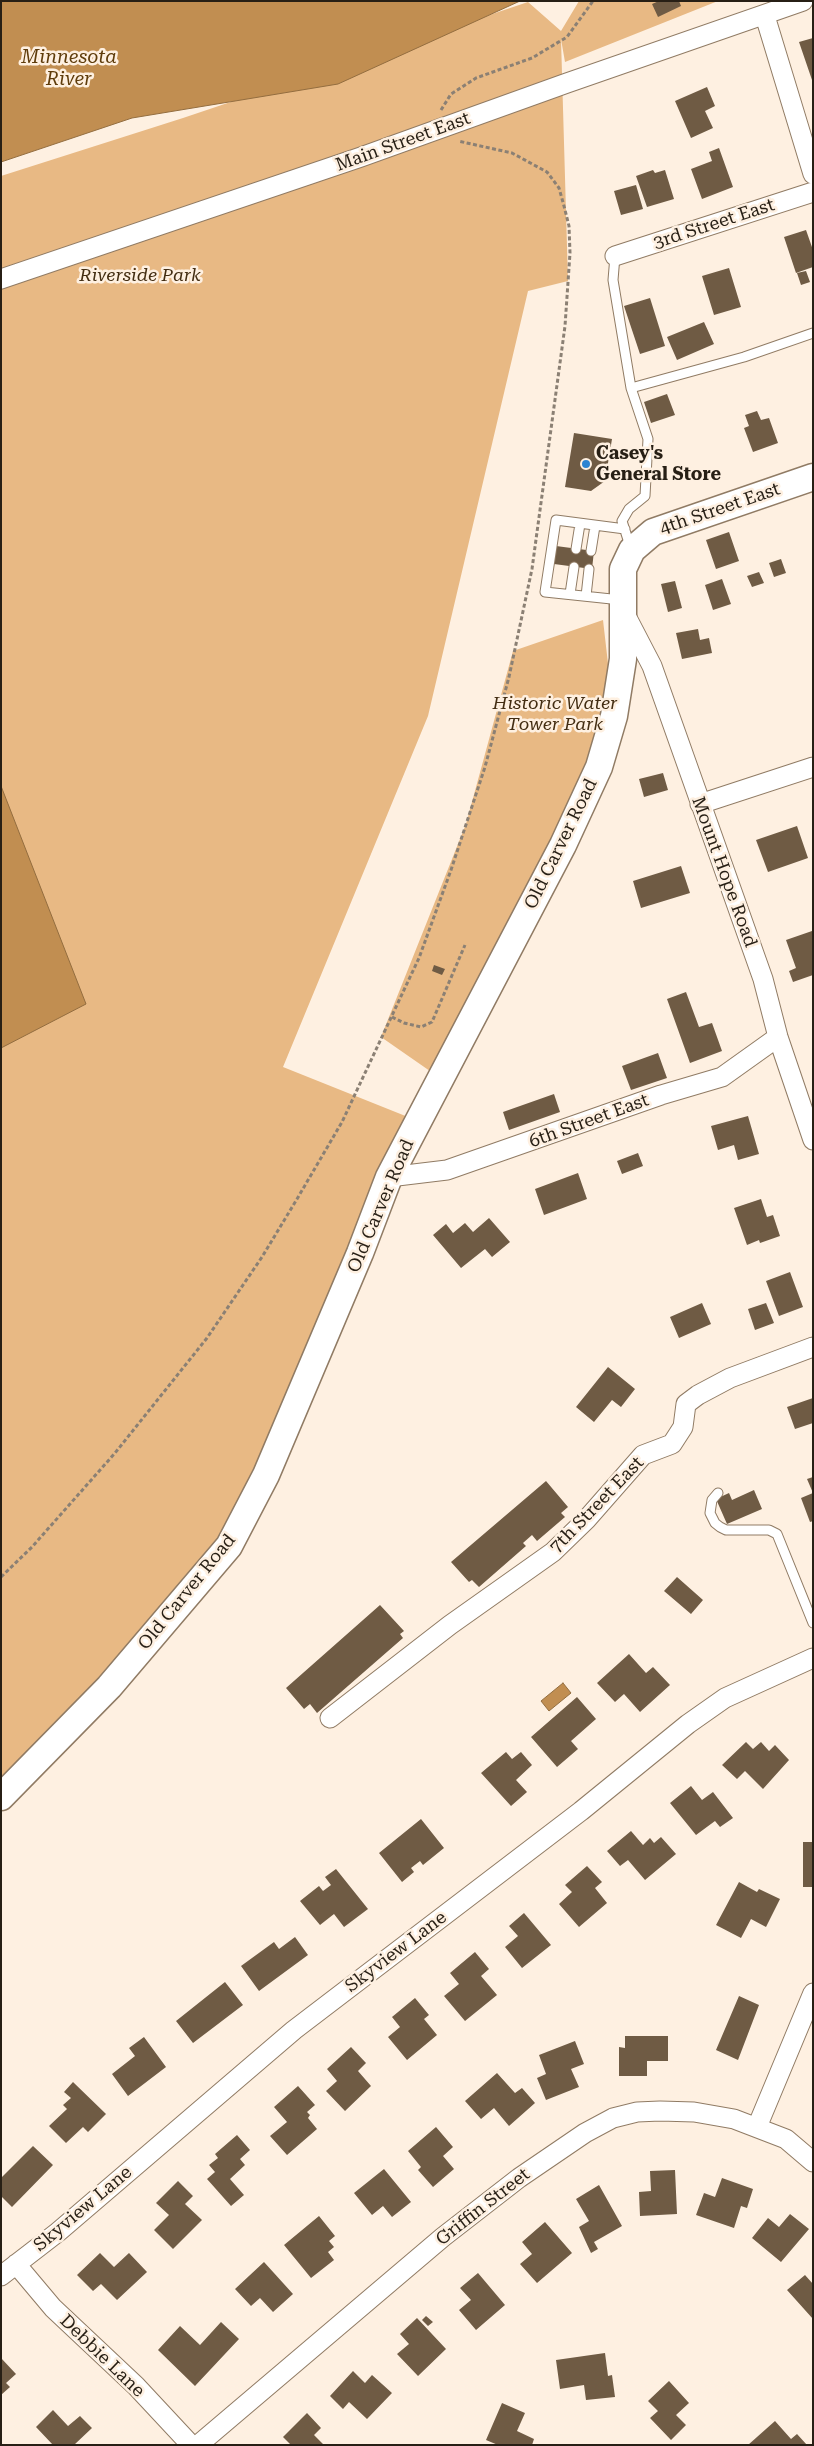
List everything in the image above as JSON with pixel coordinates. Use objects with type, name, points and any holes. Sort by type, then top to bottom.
[{"type":"street","name":"Main Street East","points":[[1,279],[443,128],[765,16],[803,1]]},
{"type":"street","points":[[765,16],[813,174]]},
{"type":"street","name":"3rd Street East","points":[[615,256],[813,192]]},
{"type":"street","name":"4th Street East","points":[[628,540],[813,477]]},
{"type":"street","name":"Old Carver Road","points":[[1,1797],[109,1688],[229,1546],[266,1476],[360,1253],[389,1177],[563,845],[599,767],[614,716],[622,659],[623,569],[628,540]]},
{"type":"street","name":"Mount Hope Road","points":[[622,604],[652,666],[763,979],[778,1037],[813,1140]]},
{"type":"street","points":[[700,804],[813,767]]},
{"type":"street","name":"6th Street East","points":[[389,1177],[447,1170],[661,1094],[722,1077],[778,1037]]},
{"type":"street","name":"7th Street East","points":[[330,1718],[450,1626],[553,1552],[586,1520],[643,1456],[672,1444],[684,1427],[686,1404],[698,1394],[730,1378],[813,1348]]},
{"type":"street","name":"Skyview Lane","points":[[1,2276],[294,2030],[581,1811],[688,1724],[725,1698],[813,1658]]},
{"type":"street","points":[[757,2126],[813,1993]]},
{"type":"street","name":"Griffin Street","points":[[198,2445],[443,2237],[519,2178],[585,2133],[613,2118],[645,2111],[694,2112],[734,2119],[757,2126],[786,2139],[813,2162]]},
{"type":"street","name":"Debbie Lane","points":[[16,2264],[52,2308],[136,2386],[191,2445]]},
{"type":"lane","points":[[615,256],[613,280],[632,388],[648,439],[644,496],[629,509],[622,521],[628,540]]},
{"type":"lane","points":[[632,388],[744,357],[813,333]]},
{"type":"lane","points":[[622,604],[586,596],[545,592],[556,520],[595,526],[628,540]]},
{"type":"lane","points":[[576,549],[580,524]]},
{"type":"lane","points":[[591,551],[595,526]]},
{"type":"lane","points":[[570,594],[574,567]]},
{"type":"lane","points":[[586,596],[590,569]]},
{"type":"lane","points":[[718,1493],[712,1500],[710,1513],[715,1523],[720,1527],[726,1530],[769,1530],[777,1534],[813,1623]]},
{"type":"path","points":[[1,1577],[32,1547],[115,1453],[212,1330],[262,1257],[337,1130],[419,958],[486,767],[510,677],[533,560],[566,326],[570,253],[569,226],[564,206],[558,188],[546,172],[512,153],[452,140],[438,119],[444,102],[451,94],[476,78],[532,58],[567,37],[593,1]]},
{"type":"path","points":[[392,1017],[404,1023],[421,1027],[432,1022],[465,945]]},
{"type":"green space","name":"Riverside Park","points":[[579,1],[718,1],[565,62],[561,39],[568,281],[528,291],[428,716],[283,1067],[418,1121],[229,1546],[1,1787],[1,176],[183,118],[528,2],[561,31]]},
{"type":"green space","name":"Historic Water Tower Park","points":[[603,620],[614,716],[440,1078],[381,1037],[466,824],[513,651]]},
{"type":"water","name":"Minnesota River","points":[[1,1],[520,1],[338,84],[132,118],[1,162]]},
{"type":"water","points":[[1,786],[86,1004],[1,1048]]},
{"type":"water","points":[[563,1683],[571,1693],[549,1711],[541,1701]]},
{"type":"building","points":[[659,1],[679,1],[681,6],[658,17],[652,4]]},
{"type":"building","points":[[813,38],[813,80],[812,80],[799,42]]},
{"type":"building","points":[[707,87],[715,106],[705,111],[713,128],[691,138],[675,101]]},
{"type":"building","points":[[719,148],[733,187],[702,199],[691,169],[712,161],[709,152]]},
{"type":"building","points":[[653,170],[655,173],[665,170],[674,199],[647,207],[636,176]]},
{"type":"building","points":[[636,185],[643,209],[621,215],[614,191]]},
{"type":"building","points":[[806,230],[813,250],[813,267],[796,273],[784,237]]},
{"type":"building","points":[[729,268],[741,307],[714,315],[702,276]]},
{"type":"building","points":[[806,271],[810,282],[801,285],[797,273]]},
{"type":"building","points":[[650,298],[665,346],[640,354],[624,306]]},
{"type":"building","points":[[704,322],[714,344],[677,360],[667,337]]},
{"type":"building","points":[[667,394],[675,415],[651,423],[644,402]]},
{"type":"building","points":[[757,411],[761,420],[769,418],[778,443],[753,452],[744,428],[749,426],[745,415]]},
{"type":"building","points":[[574,433],[612,439],[605,481],[591,491],[565,487]]},
{"type":"building","points":[[729,532],[739,561],[716,569],[706,540]]},
{"type":"building","points":[[556,546],[594,551],[592,569],[554,564]]},
{"type":"building","points":[[781,559],[786,573],[774,577],[769,563]]},
{"type":"building","points":[[759,572],[764,583],[752,587],[747,576]]},
{"type":"building","points":[[722,579],[731,604],[713,610],[705,585]]},
{"type":"building","points":[[675,581],[682,608],[668,612],[661,584]]},
{"type":"building","points":[[698,629],[700,640],[709,638],[712,653],[682,659],[676,633]]},
{"type":"building","points":[[663,773],[668,790],[644,797],[639,779]]},
{"type":"building","points":[[797,826],[808,858],[768,872],[756,840]]},
{"type":"building","points":[[681,866],[690,893],[641,908],[633,881]]},
{"type":"building","points":[[812,931],[813,975],[793,982],[789,971],[796,968],[786,940]]},
{"type":"building","points":[[434,965],[445,969],[442,975],[432,971]]},
{"type":"building","points":[[686,992],[699,1027],[712,1023],[722,1051],[690,1063],[667,999]]},
{"type":"building","points":[[658,1053],[667,1078],[631,1090],[622,1066]]},
{"type":"building","points":[[554,1094],[560,1112],[509,1130],[503,1112]]},
{"type":"building","points":[[748,1116],[759,1154],[738,1160],[734,1145],[718,1150],[711,1126]]},
{"type":"building","points":[[638,1153],[643,1166],[622,1174],[617,1161]]},
{"type":"building","points":[[578,1173],[587,1199],[544,1215],[535,1189]]},
{"type":"building","points":[[761,1199],[767,1217],[773,1215],[780,1236],[760,1243],[759,1240],[747,1245],[734,1208]]},
{"type":"building","points":[[489,1218],[510,1242],[492,1257],[485,1249],[461,1268],[433,1235],[446,1224],[453,1233],[465,1223],[473,1232]]},
{"type":"building","points":[[790,1272],[803,1307],[779,1316],[766,1281]]},
{"type":"building","points":[[702,1303],[711,1324],[679,1338],[670,1317]]},
{"type":"building","points":[[766,1303],[774,1323],[755,1330],[748,1309]]},
{"type":"building","points":[[608,1367],[635,1389],[621,1407],[612,1400],[594,1422],[576,1407]]},
{"type":"building","points":[[813,1398],[813,1423],[795,1429],[787,1407]]},
{"type":"building","points":[[813,1477],[813,1493],[807,1479]]},
{"type":"building","points":[[546,1481],[568,1507],[561,1513],[565,1517],[537,1541],[532,1535],[523,1543],[526,1546],[479,1587],[472,1580],[469,1582],[451,1562]]},
{"type":"building","points":[[754,1490],[762,1509],[727,1524],[716,1499],[729,1493],[732,1500]]},
{"type":"building","points":[[813,1493],[813,1521],[810,1522],[801,1498]]},
{"type":"building","points":[[677,1577],[703,1600],[691,1614],[664,1591]]},
{"type":"building","points":[[380,1605],[404,1631],[400,1634],[403,1638],[317,1713],[310,1704],[304,1709],[286,1688]]},
{"type":"building","points":[[629,1654],[646,1673],[653,1667],[670,1685],[640,1712],[624,1694],[615,1702],[597,1683]]},
{"type":"building","points":[[577,1697],[596,1719],[571,1741],[578,1749],[557,1767],[531,1737]]},
{"type":"building","points":[[746,1742],[753,1749],[761,1742],[769,1751],[775,1745],[789,1760],[763,1789],[745,1771],[737,1779],[722,1765]]},
{"type":"building","points":[[506,1752],[512,1759],[521,1752],[532,1765],[516,1780],[527,1792],[511,1806],[481,1773]]},
{"type":"building","points":[[691,1786],[702,1800],[713,1792],[733,1818],[720,1827],[715,1821],[696,1835],[670,1803]]},
{"type":"building","points":[[421,1819],[444,1848],[423,1865],[420,1861],[411,1868],[414,1872],[402,1882],[379,1853]]},
{"type":"building","points":[[631,1831],[643,1845],[650,1838],[654,1843],[661,1837],[676,1854],[645,1880],[628,1860],[620,1866],[607,1851]]},
{"type":"building","points":[[803,1842],[813,1842],[813,1887],[803,1887]]},
{"type":"building","points":[[587,1866],[602,1882],[595,1888],[607,1903],[579,1927],[559,1904],[572,1892],[565,1885]]},
{"type":"building","points":[[336,1869],[368,1909],[344,1927],[334,1914],[320,1925],[300,1901],[319,1886],[323,1891],[331,1885],[325,1877]]},
{"type":"building","points":[[739,1882],[757,1892],[759,1889],[780,1899],[766,1927],[751,1919],[741,1938],[716,1925]]},
{"type":"building","points":[[524,1913],[551,1945],[522,1968],[505,1947],[518,1936],[509,1926]]},
{"type":"building","points":[[295,1937],[308,1955],[259,1991],[241,1966],[274,1942],[279,1949]]},
{"type":"building","points":[[475,1952],[489,1969],[481,1976],[497,1995],[465,2021],[444,1996],[459,1984],[450,1973]]},
{"type":"building","points":[[225,1982],[243,2005],[193,2043],[176,2021]]},
{"type":"building","points":[[739,1996],[759,2005],[738,2060],[716,2050]]},
{"type":"building","points":[[415,1998],[429,2015],[424,2019],[437,2035],[407,2060],[388,2037],[400,2027],[392,2017]]},
{"type":"building","points":[[625,2036],[668,2036],[668,2061],[647,2061],[647,2076],[619,2076],[619,2047],[625,2048]]},
{"type":"building","points":[[144,2037],[166,2067],[128,2096],[112,2074],[135,2056],[129,2048]]},
{"type":"building","points":[[575,2041],[584,2064],[571,2069],[579,2087],[546,2100],[537,2078],[546,2074],[539,2055]]},
{"type":"building","points":[[351,2047],[366,2063],[358,2071],[371,2086],[345,2111],[326,2091],[337,2081],[327,2069]]},
{"type":"building","points":[[497,2073],[515,2093],[522,2088],[535,2103],[509,2126],[494,2108],[481,2119],[465,2101]]},
{"type":"building","points":[[73,2082],[106,2114],[88,2132],[83,2127],[66,2143],[49,2126],[67,2109],[63,2105],[71,2098],[64,2092]]},
{"type":"building","points":[[298,2086],[315,2105],[307,2112],[310,2115],[308,2118],[317,2129],[287,2155],[270,2136],[287,2122],[274,2107]]},
{"type":"building","points":[[436,2127],[453,2147],[443,2156],[454,2169],[433,2187],[418,2170],[421,2167],[408,2151]]},
{"type":"building","points":[[237,2135],[250,2150],[240,2159],[245,2165],[230,2179],[244,2195],[231,2206],[207,2179],[215,2172],[209,2165],[218,2158],[215,2154]]},
{"type":"building","points":[[33,2146],[53,2165],[12,2207],[1,2196],[1,2178]]},
{"type":"building","points":[[384,2169],[411,2202],[392,2217],[383,2206],[372,2215],[354,2193]]},
{"type":"building","points":[[675,2170],[677,2214],[640,2216],[639,2192],[651,2191],[650,2171]]},
{"type":"building","points":[[722,2178],[753,2189],[747,2208],[741,2206],[734,2228],[696,2215],[704,2193],[715,2197]]},
{"type":"building","points":[[178,2181],[193,2196],[185,2204],[202,2220],[173,2249],[154,2230],[169,2215],[156,2203]]},
{"type":"building","points":[[599,2185],[622,2226],[594,2242],[598,2249],[591,2253],[579,2227],[589,2221],[576,2199]]},
{"type":"building","points":[[790,2214],[809,2229],[781,2262],[752,2238],[768,2218],[779,2227]]},
{"type":"building","points":[[319,2216],[335,2236],[329,2241],[334,2247],[328,2252],[334,2260],[311,2278],[284,2245]]},
{"type":"building","points":[[545,2222],[572,2253],[537,2283],[520,2264],[532,2254],[522,2242]]},
{"type":"building","points":[[100,2253],[114,2267],[129,2253],[147,2272],[117,2300],[101,2284],[93,2291],[77,2275]]},
{"type":"building","points":[[264,2262],[293,2294],[273,2312],[260,2298],[251,2306],[235,2289]]},
{"type":"building","points":[[478,2273],[505,2305],[476,2330],[459,2310],[471,2300],[460,2288]]},
{"type":"building","points":[[805,2275],[813,2284],[813,2319],[787,2290]]},
{"type":"building","points":[[426,2316],[433,2322],[428,2326],[422,2320]]},
{"type":"building","points":[[417,2318],[446,2349],[418,2376],[397,2354],[409,2344],[400,2334]]},
{"type":"building","points":[[221,2322],[239,2339],[195,2386],[158,2350],[180,2326],[200,2345]]},
{"type":"building","points":[[605,2353],[608,2376],[612,2375],[615,2397],[586,2400],[584,2385],[560,2389],[556,2360]]},
{"type":"building","points":[[1,2358],[16,2374],[6,2383],[10,2387],[1,2395]]},
{"type":"building","points":[[353,2371],[365,2383],[372,2375],[392,2393],[367,2419],[349,2402],[343,2409],[330,2396]]},
{"type":"building","points":[[669,2381],[689,2403],[676,2415],[686,2425],[671,2440],[650,2418],[658,2411],[648,2401]]},
{"type":"building","points":[[502,2403],[525,2413],[517,2431],[534,2439],[532,2445],[498,2445],[486,2440]]},
{"type":"building","points":[[53,2410],[68,2426],[80,2416],[92,2428],[74,2445],[53,2445],[36,2427]]},
{"type":"building","points":[[307,2413],[321,2428],[314,2435],[324,2445],[291,2445],[283,2437]]},
{"type":"building","points":[[775,2421],[791,2439],[797,2434],[807,2445],[748,2445]]},
{"type":"place","name":"Casey's General Store","points":[[586,464]]}]
